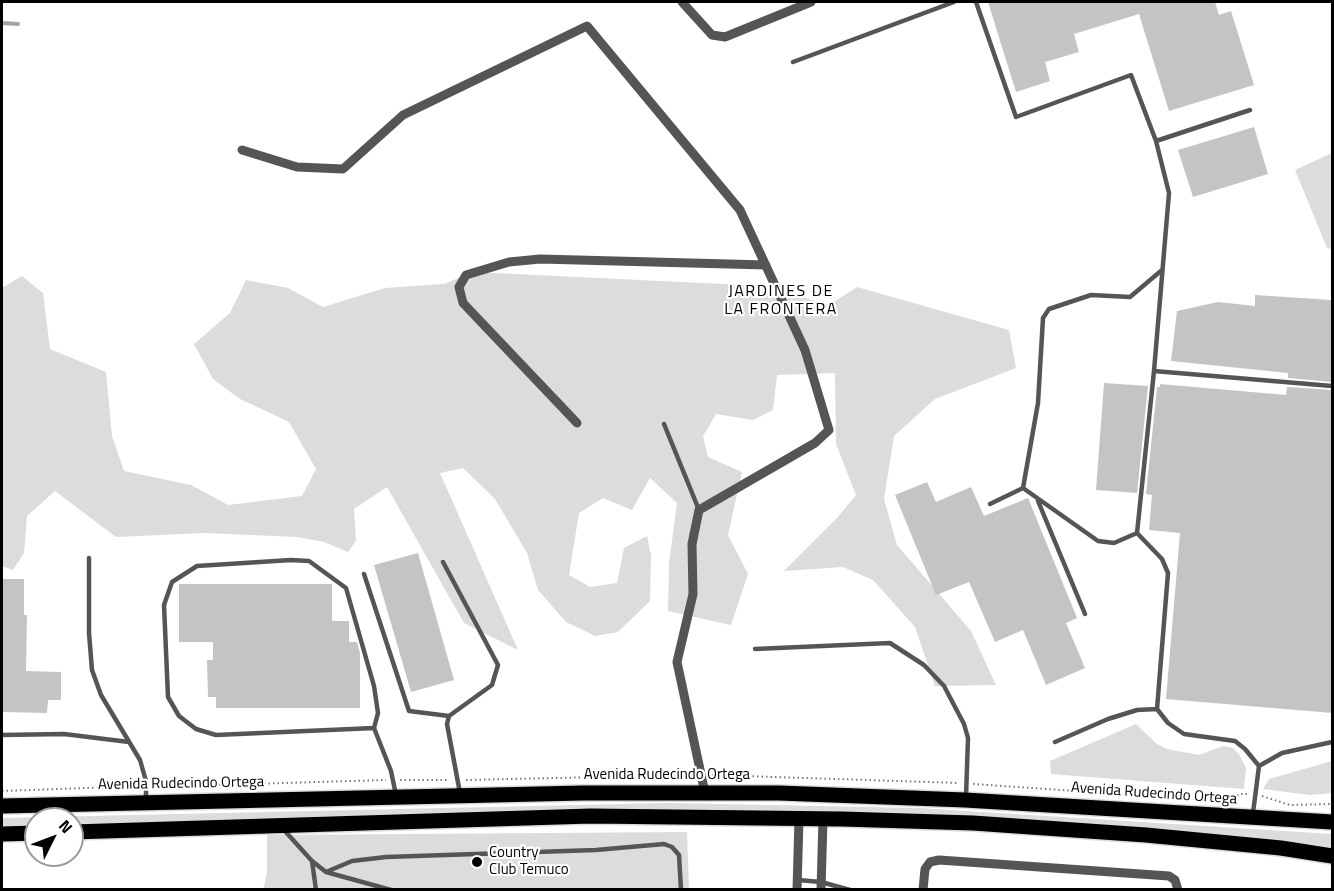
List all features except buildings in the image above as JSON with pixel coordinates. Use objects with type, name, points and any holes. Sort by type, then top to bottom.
[{"type":"main road","name":"Avenida Rudecindo Ortega","points":[[2,807],[397,797],[705,793],[965,800],[1332,822]]},
{"type":"main road","points":[[84,832],[281,828],[591,816],[823,819],[973,823],[1146,835],[1281,848],[1332,856]]},
{"type":"main road","points":[[2,834],[24,833]]},
{"type":"street","points":[[682,2],[712,35],[725,37],[811,2]]},
{"type":"street","points":[[242,150],[297,167],[343,169],[403,115],[587,26],[740,210],[805,350],[829,430],[815,443],[699,510],[692,544],[693,594],[677,662],[705,793]]},
{"type":"street","points":[[577,423],[463,303],[459,287],[466,275],[509,262],[540,260],[766,265]]},
{"type":"street","points":[[797,885],[799,819]]},
{"type":"street","points":[[821,886],[823,819]]},
{"type":"street","points":[[922,890],[925,869],[930,862],[939,860],[1169,876],[1175,880],[1178,890]]},
{"type":"lane","points":[[793,62],[954,2]]},
{"type":"lane","points":[[976,2],[1016,117],[1131,75],[1156,141],[1169,193],[1137,533],[1162,559],[1168,573],[1157,709],[1168,723],[1184,734],[1235,741],[1245,748],[1259,766],[1252,818]]},
{"type":"lane","points":[[1156,141],[1250,110]]},
{"type":"lane","points":[[1023,488],[1038,403],[1043,318],[1049,309],[1091,295],[1130,297],[1162,270]]},
{"type":"lane","points":[[1154,371],[1332,386]]},
{"type":"lane","points":[[664,424],[699,510]]},
{"type":"lane","points":[[1023,488],[1098,540],[1114,543],[1137,533]]},
{"type":"lane","points":[[990,504],[1023,488]]},
{"type":"lane","points":[[1037,498],[1085,614]]},
{"type":"lane","points":[[89,558],[89,633],[92,670],[101,695],[140,760],[146,781],[146,803]]},
{"type":"lane","points":[[374,728],[216,735],[196,729],[179,716],[168,697],[164,605],[172,582],[197,566],[281,560],[309,561],[346,588],[371,675],[378,713],[374,728],[391,771],[397,797]]},
{"type":"lane","points":[[364,574],[409,711],[448,716],[492,686],[498,665],[443,562]]},
{"type":"lane","points":[[755,649],[890,643],[924,665],[952,698],[964,724],[968,738],[965,800]]},
{"type":"lane","points":[[1055,742],[1108,719],[1137,710],[1157,709]]},
{"type":"lane","points":[[448,716],[447,724],[461,796]]},
{"type":"lane","points":[[2,735],[64,734],[129,742]]},
{"type":"lane","points":[[1259,766],[1282,753],[1332,742]]},
{"type":"lane","points":[[281,828],[312,861],[326,872],[391,890]]},
{"type":"lane","points":[[326,872],[351,861],[386,857],[596,850],[664,844],[678,855],[681,890]]},
{"type":"lane","points":[[312,861],[316,890]]},
{"type":"lane","points":[[797,885],[850,890]]},
{"type":"shaded area","points":[[1332,153],[1332,249],[1327,248],[1295,170]]},
{"type":"shaded area","points":[[473,272],[765,286],[829,305],[857,287],[1009,330],[1016,368],[935,399],[894,436],[884,499],[897,545],[971,631],[996,685],[935,686],[915,627],[873,580],[843,567],[784,571],[837,518],[856,495],[836,444],[835,373],[777,375],[773,410],[753,420],[716,414],[703,436],[708,457],[742,472],[728,535],[748,574],[731,625],[668,611],[669,563],[677,503],[650,478],[632,510],[603,498],[579,513],[569,575],[590,587],[617,583],[624,548],[647,536],[651,555],[650,601],[618,632],[595,636],[566,622],[538,590],[527,553],[495,499],[463,468],[440,473],[518,650],[464,623],[387,487],[354,509],[356,541],[348,552],[324,542],[297,537],[205,533],[116,537],[55,491],[27,516],[24,553],[13,570],[2,566],[2,288],[22,276],[43,293],[50,349],[106,372],[112,436],[124,471],[191,485],[228,505],[302,496],[316,469],[289,422],[240,399],[213,379],[194,344],[230,313],[246,280],[288,288],[323,307],[385,288],[444,284]]},
{"type":"shaded area","points":[[1136,724],[1157,744],[1167,749],[1199,755],[1223,746],[1233,748],[1246,768],[1244,789],[1051,774],[1050,761]]},
{"type":"shaded area","points":[[1332,761],[1332,793],[1310,795],[1263,789],[1269,779]]},
{"type":"shaded area","points":[[667,803],[920,808],[1332,834],[1332,851],[920,816],[84,826],[84,816]]},
{"type":"shaded area","points":[[2,818],[24,818],[24,827],[2,828]]},
{"type":"shaded area","name":"Country Club Temuco","points":[[687,832],[689,889],[263,890],[267,873],[267,835]]},
{"type":"waterway","points":[[2,23],[18,24]]},
{"type":"place","name":"Country Club Temuco","points":[[477,862]]},
{"type":"district","name":"JARDINES DE LA FRONTERA","points":[[781,301]]}]
